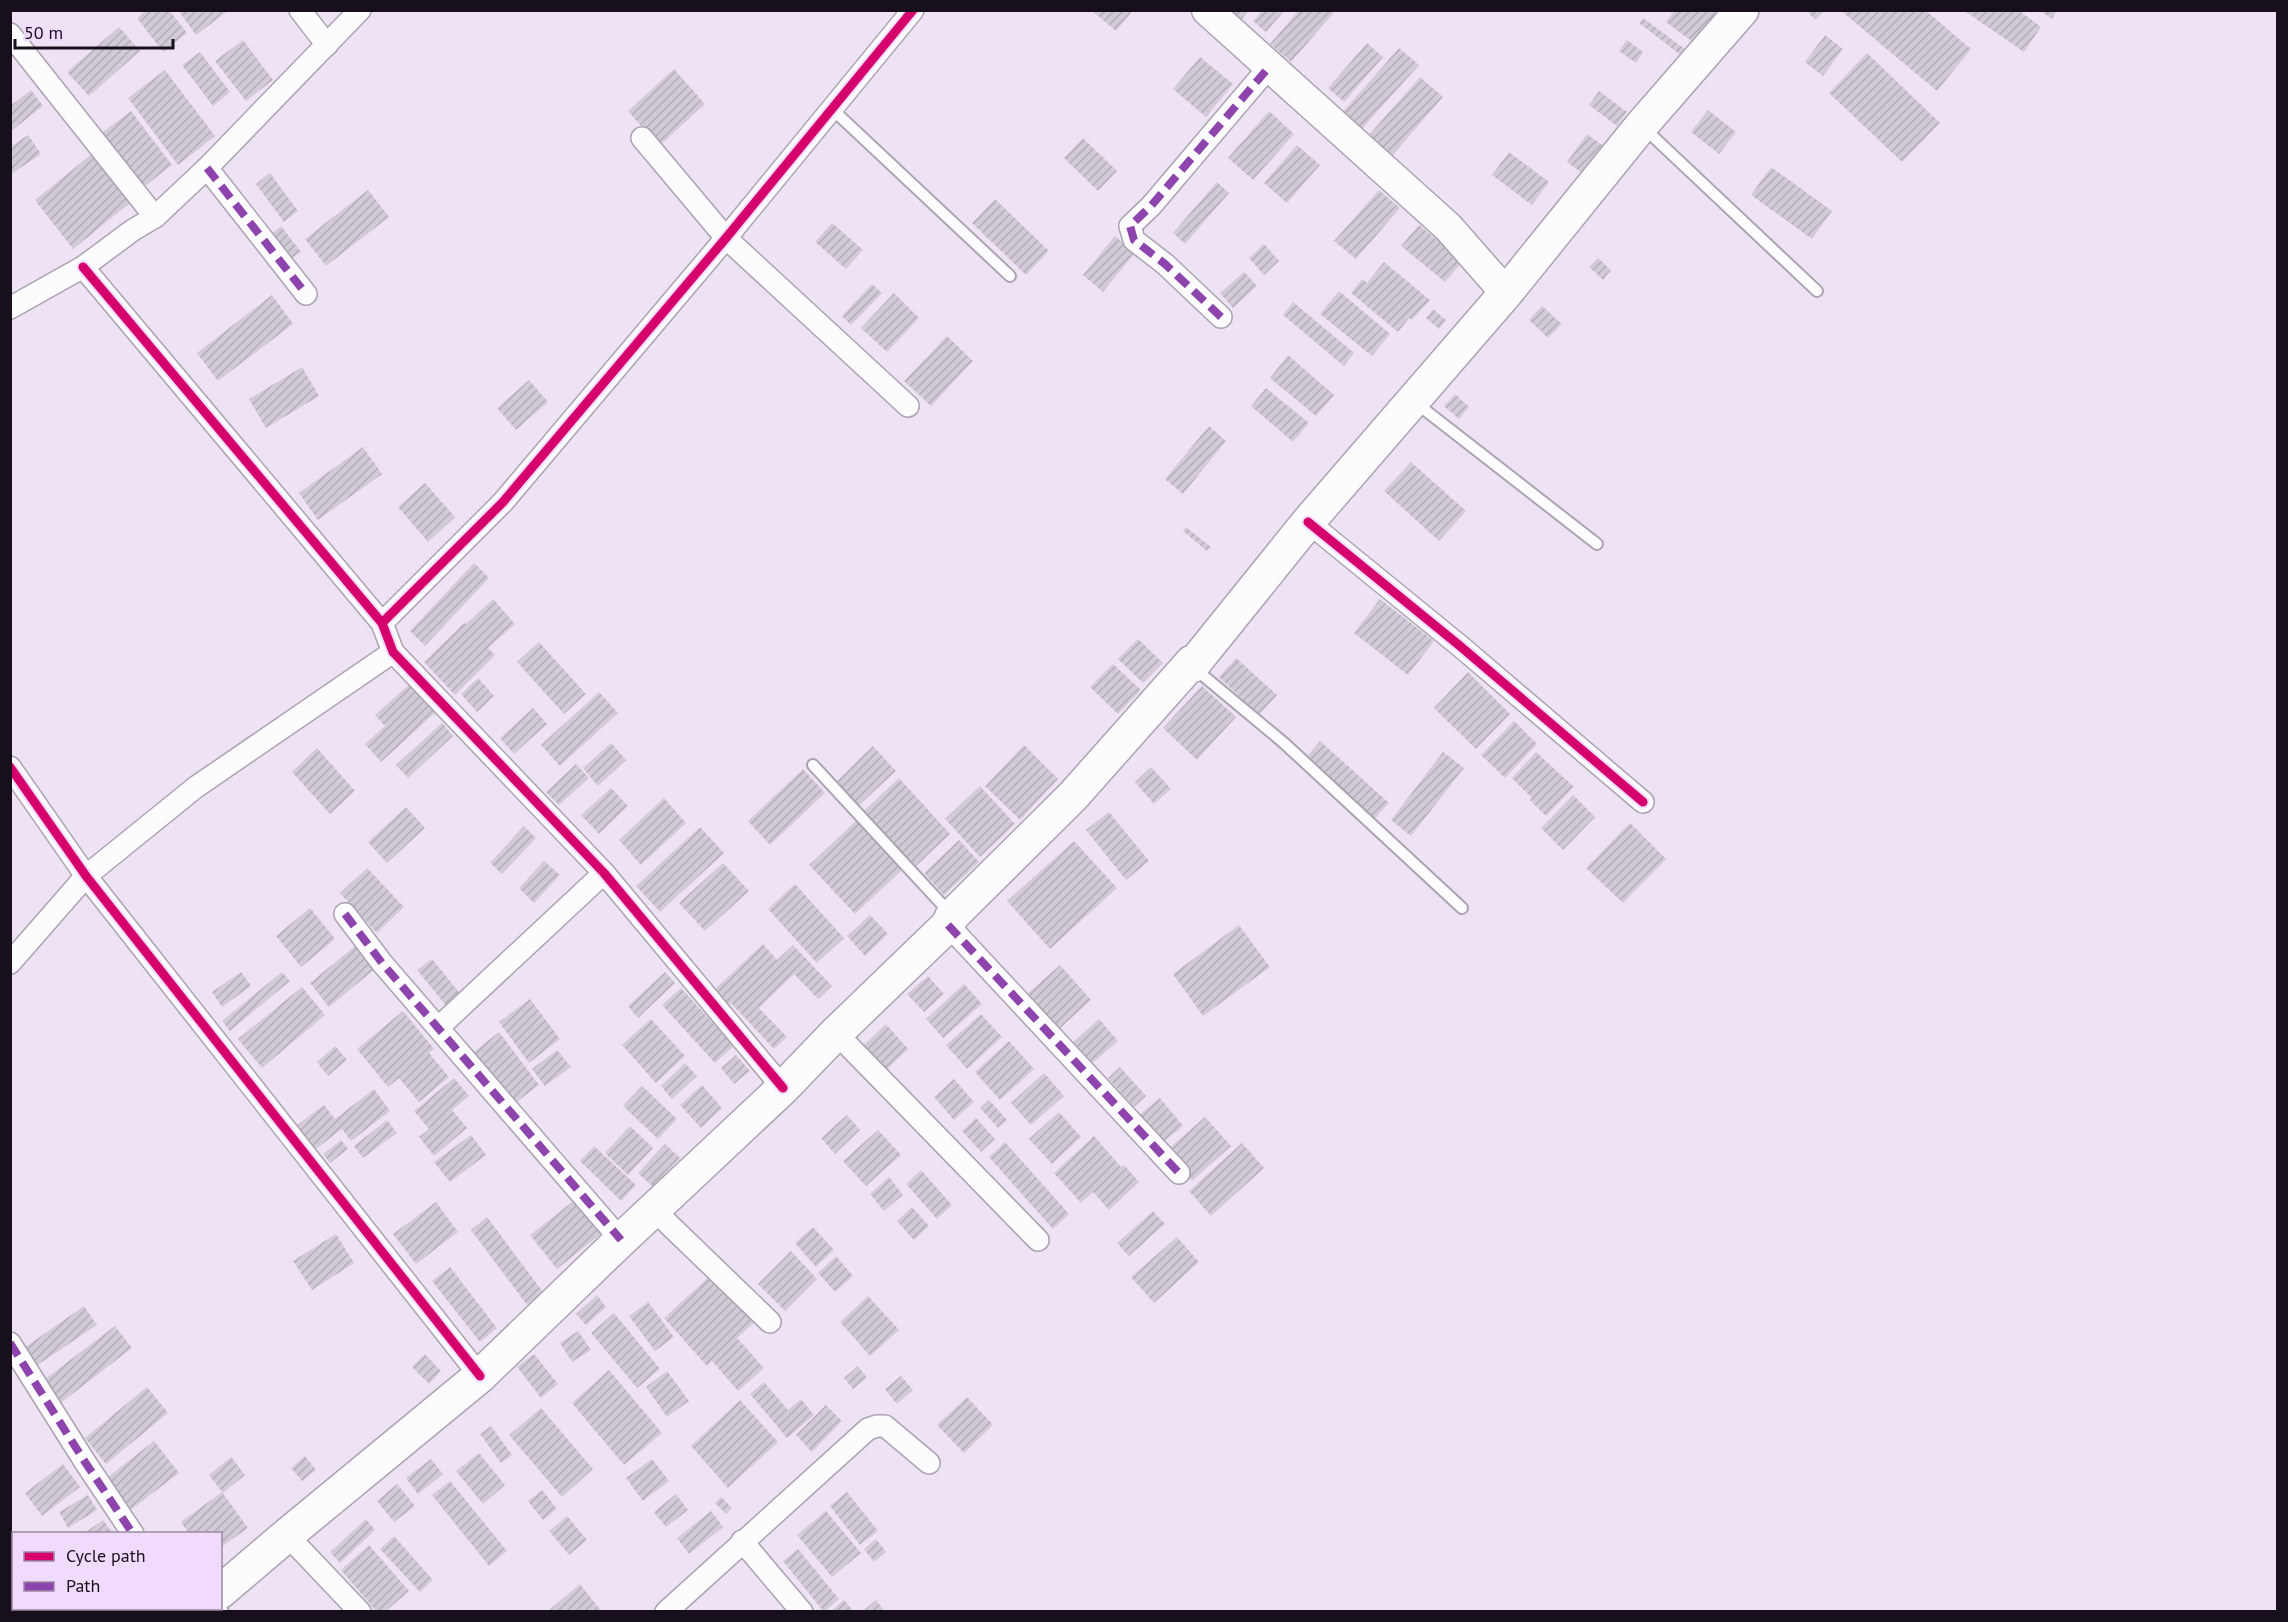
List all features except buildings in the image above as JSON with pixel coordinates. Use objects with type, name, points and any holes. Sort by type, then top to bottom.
[{"type":"highway","points":[[222,1590],[480,1376],[653,1209],[783,1088],[1073,796],[1192,662],[1192,666],[1308,522],[1506,293],[1641,126],[1742,10]]},
{"type":"street","points":[[300,10],[327,45]]},
{"type":"street","points":[[10,308],[83,267],[133,230],[155,217],[207,168],[360,10]]},
{"type":"street","points":[[382,623],[503,502],[726,238],[913,10]]},
{"type":"street","points":[[1207,10],[1448,227],[1506,293]]},
{"type":"street","points":[[10,34],[155,217]]},
{"type":"street","points":[[1221,317],[1165,264],[1134,240],[1130,226],[1151,206],[1269,67]]},
{"type":"street","points":[[642,138],[726,238],[908,406]]},
{"type":"street","points":[[207,168],[306,294]]},
{"type":"street","points":[[83,267],[382,623],[393,652],[604,873],[783,1088]]},
{"type":"street","points":[[1308,522],[1460,646],[1643,802]]},
{"type":"street","points":[[10,963],[86,876],[196,787],[393,652]]},
{"type":"street","points":[[10,767],[86,876],[480,1376]]},
{"type":"street","points":[[439,1027],[604,873]]},
{"type":"street","points":[[345,914],[382,963],[621,1240]]},
{"type":"street","points":[[950,920],[1179,1173]]},
{"type":"street","points":[[836,1033],[1038,1240]]},
{"type":"street","points":[[653,1209],[770,1322]]},
{"type":"street","points":[[10,1343],[132,1532]]},
{"type":"street","points":[[666,1611],[868,1429],[885,1426],[929,1463]]},
{"type":"street","points":[[287,1535],[360,1611]]},
{"type":"street","points":[[742,1541],[802,1611]]},
{"type":"lane","points":[[831,108],[1010,276]]},
{"type":"lane","points":[[1641,126],[1817,291]]},
{"type":"lane","points":[[1414,400],[1597,544]]},
{"type":"lane","points":[[1192,666],[1284,743],[1462,908]]},
{"type":"lane","points":[[813,765],[950,920]]},
{"type":"marked path","points":[[1221,317],[1165,264],[1134,240],[1130,226],[1151,206],[1269,67]]},
{"type":"marked path","points":[[207,168],[306,294]]},
{"type":"marked path","points":[[345,914],[382,963],[621,1240]]},
{"type":"marked path","points":[[948,925],[1179,1173]]},
{"type":"marked path","points":[[10,1343],[132,1532]]},
{"type":"cycle path","points":[[382,623],[503,502],[726,238],[913,10]]},
{"type":"cycle path","points":[[83,267],[382,623],[393,652],[604,873],[783,1088]]},
{"type":"cycle path","points":[[1308,522],[1460,646],[1643,802]]},
{"type":"cycle path","points":[[10,767],[86,876],[480,1376]]}]
